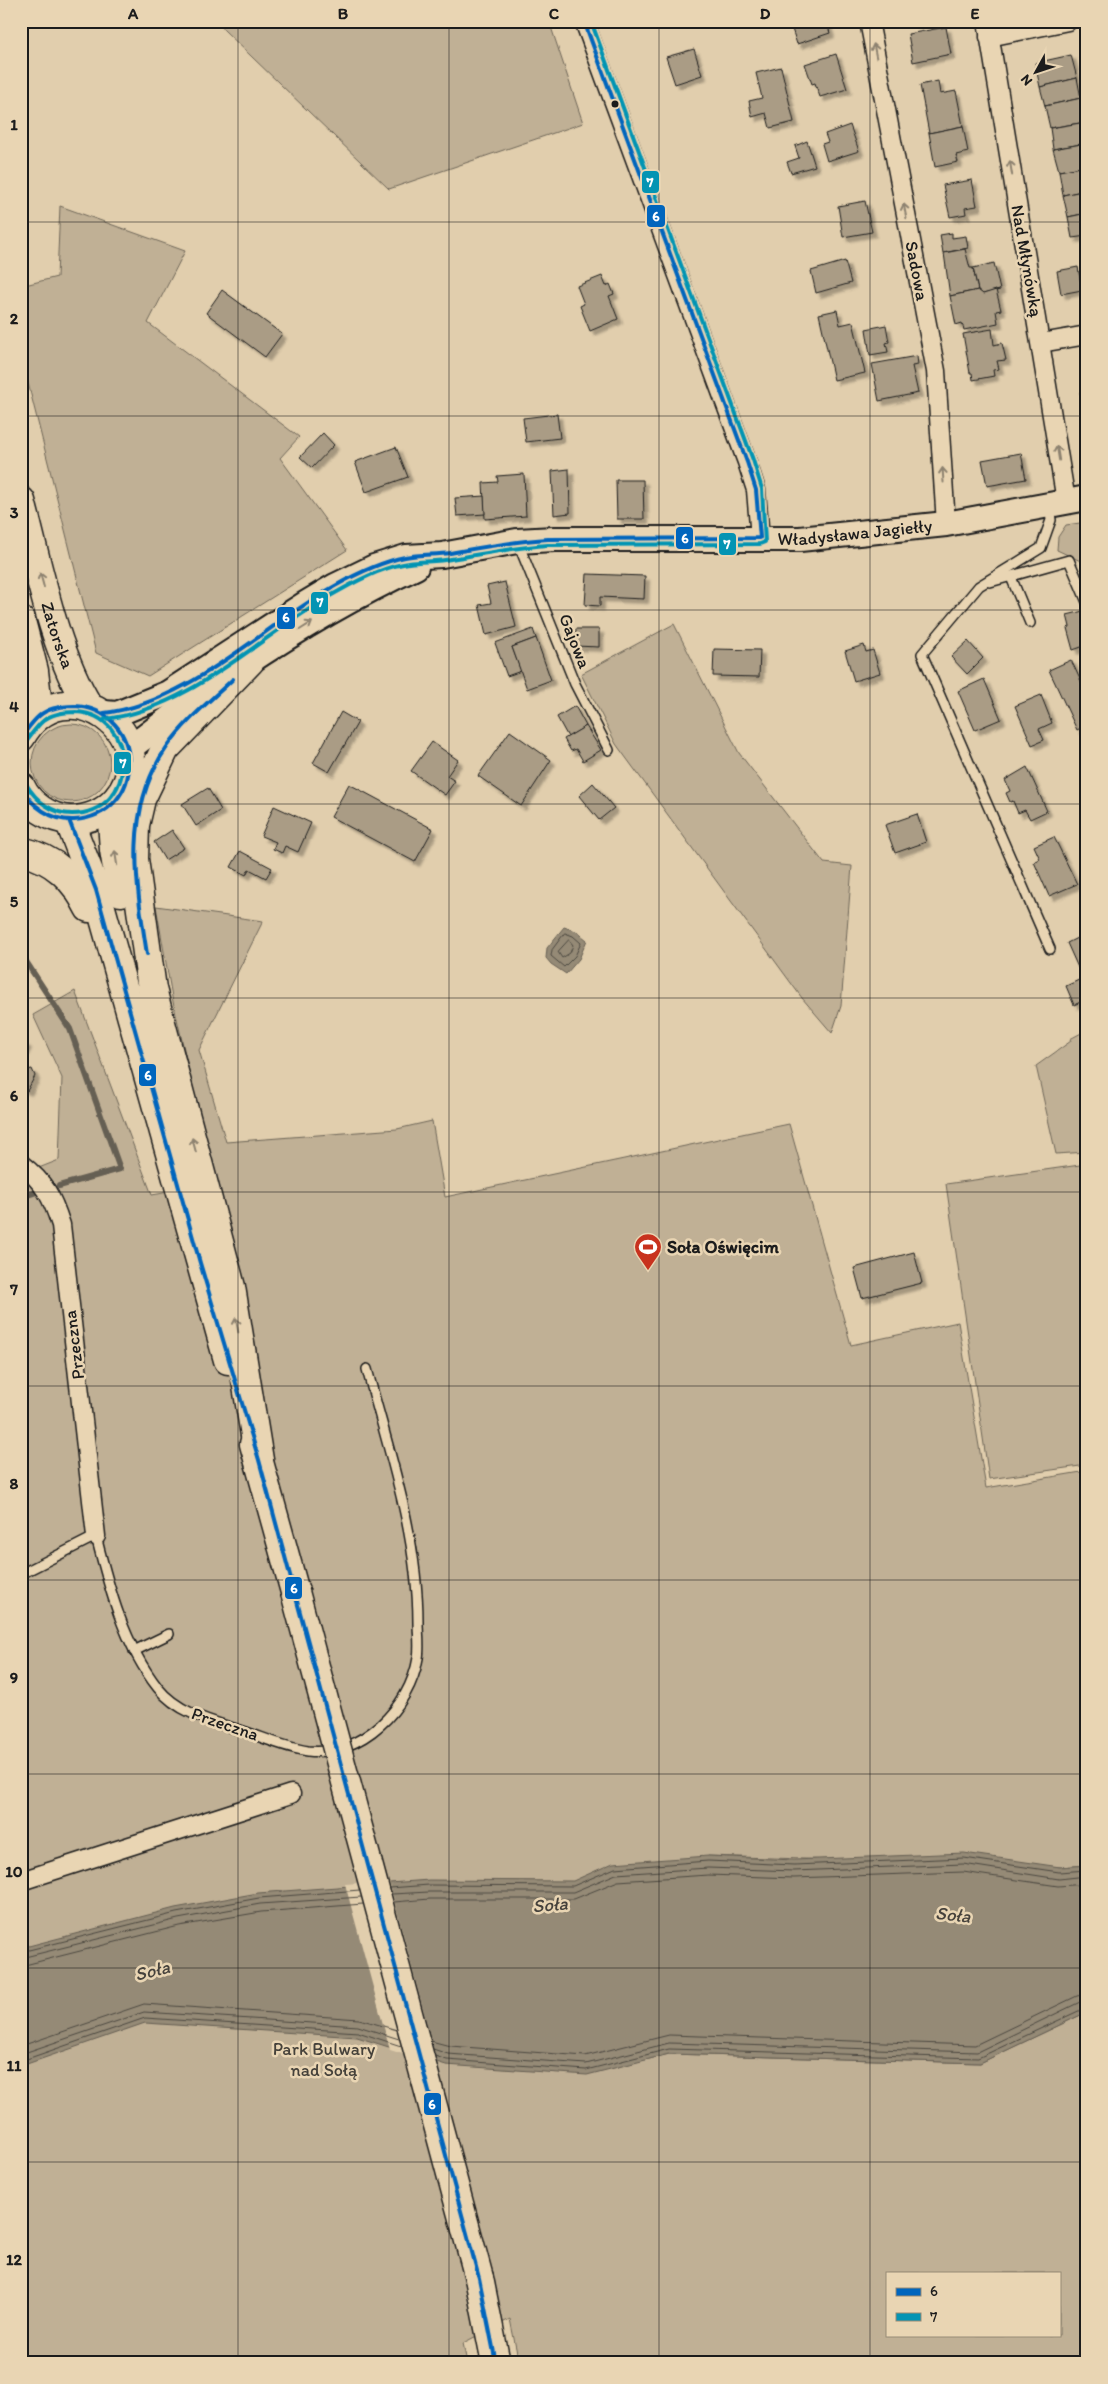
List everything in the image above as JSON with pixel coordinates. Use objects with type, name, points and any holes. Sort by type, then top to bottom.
[{"type":"main road","name":"Zatorska","points":[[21,501],[57,635],[73,678],[96,710],[115,723],[124,735],[129,749]]},
{"type":"main road","name":"Zatorska","points":[[21,621],[34,671],[39,715]]},
{"type":"main road","points":[[152,989],[134,859],[136,825],[141,799],[165,748],[250,661]]},
{"type":"main road","points":[[21,737],[27,727],[39,715],[55,707],[72,704],[96,710]]},
{"type":"main road","points":[[21,787],[32,802],[32,813],[69,820],[84,819],[98,814],[111,806],[121,794],[128,780],[129,749]]},
{"type":"main road","points":[[111,806],[114,850],[122,899],[131,932],[152,989],[230,1287],[260,1460]]},
{"type":"main road","points":[[69,820],[96,890],[125,987],[200,1263],[260,1460],[479,2278],[496,2363]]},
{"type":"main road","points":[[21,851],[58,866],[71,878],[84,899],[125,987]]},
{"type":"street","points":[[584,21],[748,462],[757,497],[760,538]]},
{"type":"street","name":"Sadowa","points":[[869,21],[936,371],[946,524]]},
{"type":"street","points":[[988,29],[1068,21]]},
{"type":"street","name":"Nad Młynówką","points":[[988,29],[1067,501]]},
{"type":"street","points":[[1041,343],[1087,335]]},
{"type":"street","name":"Władysława Jagiełły","points":[[96,710],[117,714],[168,693],[320,595],[374,567],[406,557],[442,555],[517,541],[800,539],[946,524],[1067,501]]},
{"type":"street","name":"Władysława Jagiełły","points":[[129,749],[250,661],[340,604],[442,555]]},
{"type":"street","name":"Przeczna","points":[[21,1164],[38,1177],[52,1197],[61,1225],[96,1536]]},
{"type":"street","points":[[21,1881],[292,1794]]},
{"type":"lane","points":[[1038,568],[1041,548],[1051,520],[1067,501]]},
{"type":"lane","name":"Gajowa","points":[[517,541],[575,684],[609,750]]},
{"type":"lane","points":[[1041,548],[979,586],[922,654],[1050,949]]},
{"type":"lane","points":[[979,586],[1069,560],[1087,602]]},
{"type":"lane","points":[[1010,576],[1030,623]]},
{"type":"lane","name":"Przeczna","points":[[96,1536],[108,1583],[134,1652],[159,1689],[180,1707],[201,1718],[306,1751],[330,1750],[346,1746],[381,1725],[396,1710],[410,1685],[418,1658],[418,1592],[408,1524],[368,1369]]},
{"type":"lane","points":[[21,1574],[96,1536]]},
{"type":"lane","points":[[134,1652],[169,1634]]},
{"type":"green space","points":[[218,21],[549,21],[583,123],[389,189],[224,30]]},
{"type":"green space","points":[[60,206],[185,251],[148,323],[299,437],[280,458],[347,550],[148,676],[96,653],[21,355],[21,286],[57,277]]},
{"type":"green space","points":[[1087,522],[1087,564],[1057,550],[1058,537],[1066,525]]},
{"type":"green space","points":[[674,624],[739,753],[824,863],[852,866],[841,1006],[832,1033],[802,998],[616,744],[581,674]]},
{"type":"green space","points":[[71,724],[86,727],[103,741],[107,748],[110,763],[107,778],[93,795],[86,799],[71,802],[56,799],[39,785],[35,778],[32,763],[35,748],[49,731],[56,727]]},
{"type":"green space","name":"Park Bulwary nad Sołą","points":[[156,906],[263,921],[199,1050],[226,1142],[397,1129],[432,1121],[445,1197],[789,1124],[851,1345],[958,1322],[986,1488],[1087,1471],[1087,1865],[1060,1867],[708,1856],[645,2060],[669,2054],[980,2063],[1087,2012],[1087,2363],[519,2363],[510,2319],[463,2343],[467,2363],[21,2363],[21,1175],[59,1160],[62,1078],[33,1015],[75,991],[152,1195],[215,1184],[172,997]]},
{"type":"green space","points":[[1087,1030],[1087,1152],[1056,1154],[1036,1066],[1071,1041],[1070,1039]]},
{"type":"green space","points":[[1087,1164],[1087,1465],[989,1479],[946,1184]]},
{"type":"water","points":[[564,927],[576,931],[587,940],[579,959],[566,974],[551,964],[546,958],[547,948]]},
{"type":"water","name":"Soła","points":[[964,1853],[1060,1867],[1087,1865],[1087,2012],[980,2063],[669,2054],[587,2075],[446,2065],[357,2037],[145,2023],[21,2066],[21,1948],[175,1908],[258,1893],[429,1880],[573,1881],[613,1863],[708,1856],[794,1860]]},
{"type":"pier","points":[[389,1881],[438,2065],[390,2050],[345,1884]]},
{"type":"building","points":[[789,21],[805,21],[791,26]]},
{"type":"building","points":[[805,21],[826,21],[830,33],[797,44],[791,26]]},
{"type":"building","points":[[946,27],[951,54],[913,62],[908,34]]},
{"type":"building","points":[[694,49],[702,75],[675,84],[666,57]]},
{"type":"building","points":[[836,54],[847,89],[820,97],[815,83],[812,84],[805,64]]},
{"type":"building","points":[[1071,55],[1077,78],[1040,87],[1035,63]]},
{"type":"building","points":[[781,67],[794,122],[770,128],[766,113],[752,117],[749,101],[762,98],[756,73]]},
{"type":"building","points":[[1077,78],[1081,98],[1045,106],[1040,87]]},
{"type":"building","points":[[938,81],[940,94],[956,91],[963,126],[929,133],[920,85]]},
{"type":"building","points":[[1081,98],[1086,122],[1050,128],[1045,106]]},
{"type":"building","points":[[1086,122],[1087,143],[1053,149],[1050,128]]},
{"type":"building","points":[[850,125],[859,151],[827,161],[822,144],[828,142],[825,134]]},
{"type":"building","points":[[963,126],[968,152],[956,155],[958,162],[935,167],[929,133]]},
{"type":"building","points":[[807,141],[815,166],[791,173],[787,162],[799,158],[795,146]]},
{"type":"building","points":[[1087,143],[1087,166],[1059,171],[1053,149]]},
{"type":"building","points":[[1087,166],[1087,190],[1063,195],[1059,171]]},
{"type":"building","points":[[972,180],[977,206],[965,208],[966,214],[950,217],[943,185]]},
{"type":"building","points":[[1087,190],[1087,213],[1068,217],[1063,195]]},
{"type":"building","points":[[865,201],[872,232],[843,237],[838,206]]},
{"type":"building","points":[[1087,213],[1087,236],[1072,238],[1068,217]]},
{"type":"building","points":[[952,233],[952,238],[966,236],[968,248],[943,253],[940,235]]},
{"type":"building","points":[[965,249],[970,268],[973,268],[978,290],[950,296],[944,253]]},
{"type":"building","points":[[845,261],[851,283],[816,293],[811,271]]},
{"type":"building","points":[[994,263],[1000,290],[983,294],[978,290],[973,268]]},
{"type":"building","points":[[1078,267],[1082,290],[1061,294],[1057,271]]},
{"type":"building","points":[[602,276],[606,286],[610,284],[614,294],[609,296],[618,319],[590,331],[580,306],[584,304],[577,286]]},
{"type":"building","points":[[222,290],[282,334],[265,357],[206,313]]},
{"type":"building","points":[[978,290],[983,294],[996,290],[1001,310],[996,311],[998,323],[964,330],[962,323],[956,325],[950,296]]},
{"type":"building","points":[[837,310],[840,325],[853,322],[865,373],[834,380],[819,314]]},
{"type":"building","points":[[886,325],[889,342],[886,343],[888,352],[870,355],[866,329]]},
{"type":"building","points":[[992,329],[994,345],[1002,343],[1006,360],[997,361],[999,369],[993,370],[994,376],[973,380],[963,334]]},
{"type":"building","points":[[917,356],[918,365],[912,366],[918,393],[879,401],[872,364]]},
{"type":"building","points":[[1087,391],[1087,423],[1086,423],[1080,392]]},
{"type":"building","points":[[557,414],[560,438],[526,442],[523,418]]},
{"type":"building","points":[[323,433],[334,445],[312,468],[300,457]]},
{"type":"building","points":[[396,447],[408,477],[366,492],[355,462]]},
{"type":"building","points":[[1021,453],[1026,479],[987,486],[982,460]]},
{"type":"building","points":[[569,469],[570,513],[554,515],[552,471]]},
{"type":"building","points":[[524,474],[526,516],[485,519],[483,483],[498,482],[497,476]]},
{"type":"building","points":[[616,480],[643,480],[644,519],[617,519]]},
{"type":"building","points":[[484,496],[485,514],[457,516],[455,498]]},
{"type":"building","points":[[587,574],[645,576],[644,599],[600,597],[600,606],[585,605]]},
{"type":"building","points":[[505,582],[516,627],[486,635],[479,605],[491,603],[487,586]]},
{"type":"building","points":[[1087,610],[1087,645],[1073,650],[1067,628],[1070,627],[1067,615]]},
{"type":"building","points":[[533,629],[536,638],[512,647],[521,671],[507,676],[495,643]]},
{"type":"building","points":[[576,629],[599,629],[599,647],[575,646]]},
{"type":"building","points":[[536,638],[551,680],[527,689],[512,647]]},
{"type":"building","points":[[968,641],[983,658],[967,674],[951,657]]},
{"type":"building","points":[[864,645],[866,652],[873,650],[880,673],[854,681],[845,651]]},
{"type":"building","points":[[714,649],[760,650],[759,677],[713,676]]},
{"type":"building","points":[[1071,660],[1087,694],[1087,725],[1077,730],[1049,670]]},
{"type":"building","points":[[984,679],[1001,719],[975,730],[958,691]]},
{"type":"building","points":[[1041,695],[1052,723],[1039,729],[1044,740],[1032,745],[1015,706]]},
{"type":"building","points":[[575,706],[586,726],[568,737],[557,717]]},
{"type":"building","points":[[341,712],[358,722],[329,772],[313,763]]},
{"type":"building","points":[[586,726],[601,750],[583,761],[576,749],[571,751],[564,739]]},
{"type":"building","points":[[510,731],[551,760],[521,806],[478,776]]},
{"type":"building","points":[[432,742],[458,760],[447,776],[455,781],[445,795],[411,771]]},
{"type":"building","points":[[1027,767],[1047,811],[1030,819],[1025,810],[1018,813],[1013,801],[1010,802],[1006,793],[1010,791],[1005,780]]},
{"type":"building","points":[[593,783],[614,808],[599,820],[579,796]]},
{"type":"building","points":[[349,784],[433,829],[415,862],[331,817]]},
{"type":"building","points":[[208,788],[221,810],[196,826],[182,804]]},
{"type":"building","points":[[274,806],[311,823],[298,852],[285,846],[282,853],[273,849],[276,842],[261,836]]},
{"type":"building","points":[[917,814],[926,842],[895,853],[885,825]]},
{"type":"building","points":[[172,830],[184,848],[165,860],[154,842]]},
{"type":"building","points":[[1054,837],[1077,884],[1049,896],[1034,862],[1040,859],[1034,846]]},
{"type":"building","points":[[240,851],[272,868],[266,878],[249,869],[246,875],[231,867]]},
{"type":"building","points":[[1087,933],[1087,968],[1080,972],[1067,943]]},
{"type":"building","points":[[1081,979],[1087,999],[1074,1005],[1066,986]]},
{"type":"building","points":[[21,1041],[27,1044],[21,1056]]},
{"type":"building","points":[[21,1067],[27,1070],[32,1069],[35,1076],[27,1091],[21,1088]]},
{"type":"building","points":[[914,1252],[922,1283],[862,1298],[854,1268]]},
{"type":"waterway","points":[[21,954],[70,1029],[120,1169],[59,1186]]},
{"type":"waterway","points":[[21,1197],[34,1193]]},
{"type":"transit line","name":"6","points":[[104,713],[136,706],[166,695],[224,661],[307,603],[335,586],[369,569],[396,559],[548,539],[760,538],[756,490],[747,462],[584,21]]},
{"type":"transit line","name":"7","points":[[105,719],[137,712],[168,701],[227,667],[283,627],[339,591],[391,567],[548,545],[760,544],[765,542],[762,489],[753,460],[591,21]]},
{"type":"transit line","name":"6","points":[[147,954],[139,901],[136,848],[138,821],[144,796],[153,771],[167,747],[198,711],[233,679]]},
{"type":"transit line","name":"6","points":[[21,737],[43,713],[56,708],[74,706],[98,712],[115,724],[125,742],[129,762],[126,783],[116,800],[98,814],[74,820],[58,818],[43,811],[30,800],[21,787]]},
{"type":"transit line","name":"7","points":[[26,741],[39,725],[50,716],[76,712],[97,717],[111,729],[120,745],[123,764],[119,782],[110,798],[94,809],[72,814],[52,809],[40,801],[26,784]]},
{"type":"transit line","name":"6","points":[[69,820],[96,890],[200,1263],[259,1460],[479,2278],[496,2363]]},
{"type":"place","name":"Soła Oświęcim","points":[[648,1271]]}]
